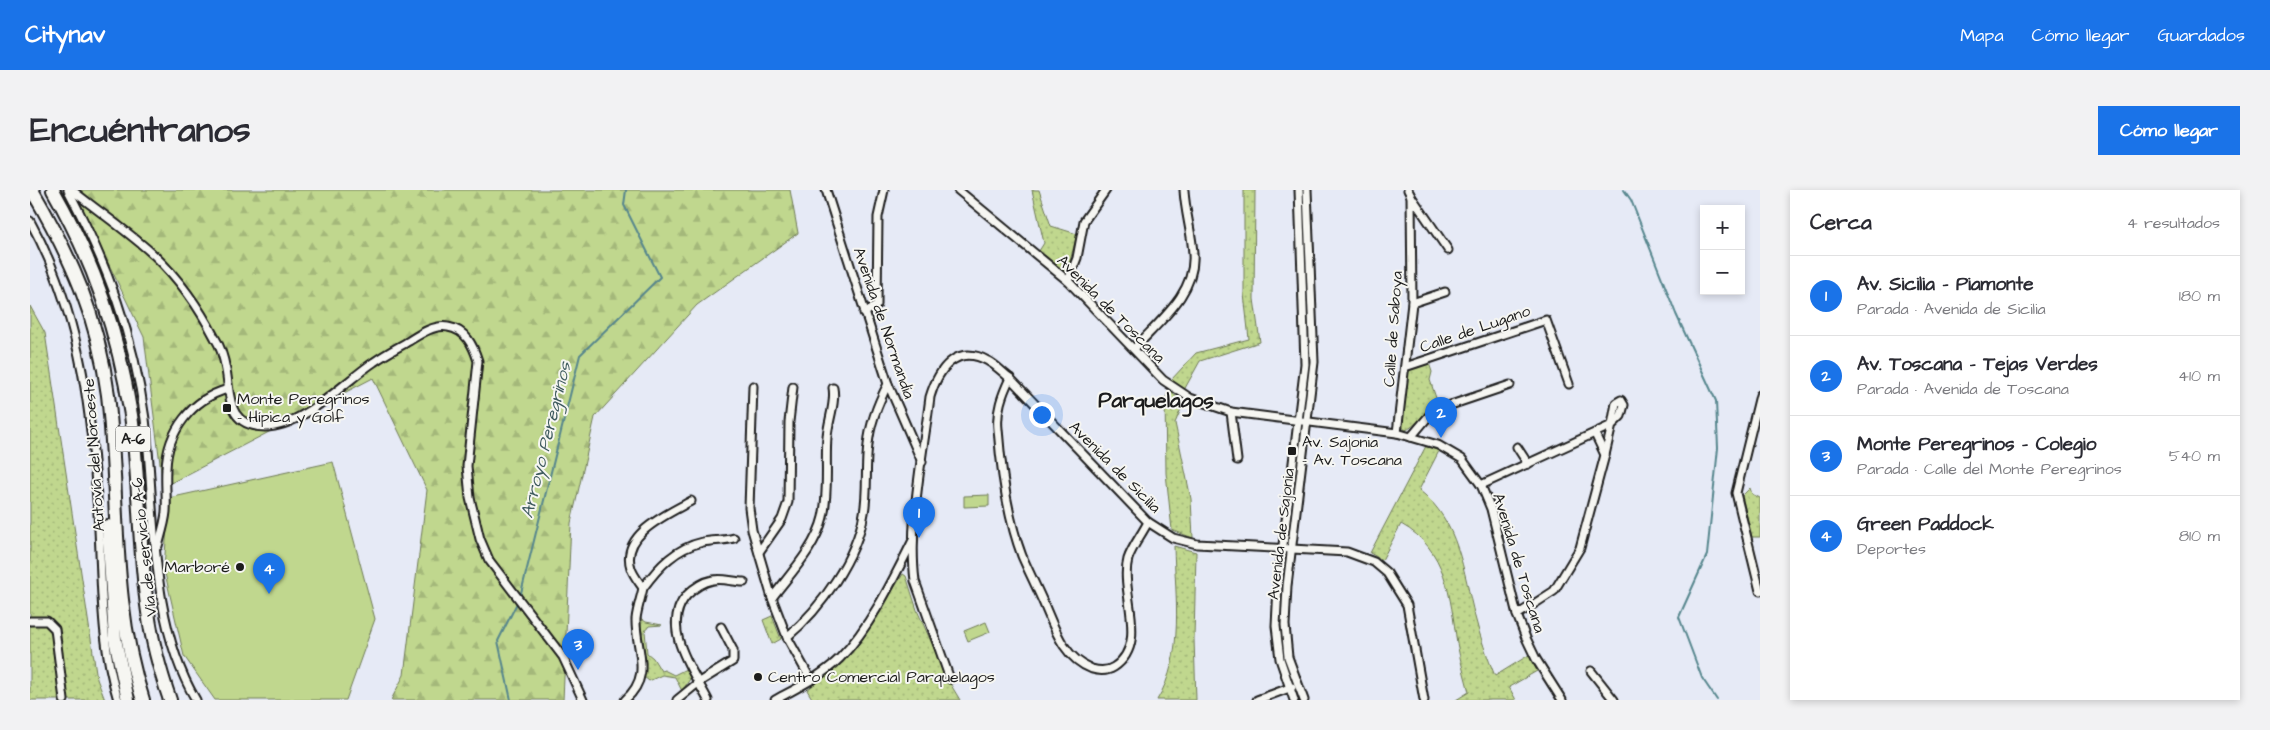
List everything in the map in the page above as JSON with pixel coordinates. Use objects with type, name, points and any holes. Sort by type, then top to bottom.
[{"type":"highway","name":"Autovía del Noroeste","points":[[32,190],[62,240],[86,300],[104,369],[110,423],[119,584],[128,648],[143,700]]},
{"type":"highway","name":"A-6","points":[[53,190],[77,232],[102,292],[118,350],[131,415],[148,611],[158,663],[170,700]]},
{"type":"highway","points":[[104,369],[100,395],[114,639],[128,700]]},
{"type":"street","points":[[70,190],[154,255],[171,273],[215,338],[223,356],[231,406],[242,420],[252,425],[273,427],[290,422],[305,414],[374,361],[427,330],[446,326],[462,333],[473,346],[478,361],[467,466],[470,498],[480,539],[489,560],[568,664],[583,700]]},
{"type":"street","name":"Vía de servicio A-6","points":[[70,190],[114,288],[132,349],[144,417],[157,554],[169,634],[189,689],[196,700]]},
{"type":"street","name":"Avenida de Normandía","points":[[826,190],[888,384],[922,462]]},
{"type":"street","points":[[864,313],[878,305],[878,217],[884,190]]},
{"type":"street","name":"Avenida de Toscana","points":[[958,190],[1068,281],[1152,369],[1175,389],[1198,402],[1231,412],[1397,433],[1438,445],[1450,451],[1472,470],[1481,485],[1491,509],[1517,615],[1536,659],[1562,700]]},
{"type":"street","points":[[1068,281],[1077,258],[1084,221],[1106,190]]},
{"type":"street","points":[[1134,349],[1179,299],[1192,272],[1193,255],[1184,190]]},
{"type":"street","name":"Avenida de Sajonia","points":[[1294,700],[1280,659],[1276,626],[1283,548],[1300,420],[1305,364],[1299,190]]},
{"type":"street","name":"Avenida de Sajonia","points":[[1304,700],[1288,657],[1285,625],[1314,362],[1307,190]]},
{"type":"street","name":"Calle de Saboya","points":[[1409,193],[1448,250]]},
{"type":"street","name":"Calle de Saboya","points":[[1397,433],[1412,303],[1409,193]]},
{"type":"street","points":[[30,221],[46,251],[62,292],[81,363],[93,437],[104,640],[118,700]]},
{"type":"street","points":[[1412,303],[1445,292]]},
{"type":"street","name":"Calle de Lugano","points":[[1405,367],[1546,320],[1569,384]]},
{"type":"street","name":"Avenida de Sicilia","points":[[950,679],[922,605],[915,580],[913,564],[914,538],[930,397],[935,379],[951,360],[962,356],[976,356],[989,361],[1010,378],[1148,522],[1174,538],[1197,544],[1346,552],[1374,562],[1387,573],[1407,604],[1424,700]]},
{"type":"street","points":[[1010,378],[998,413],[998,428],[1006,492],[1022,554],[1057,635],[1068,652],[1082,665],[1099,671],[1114,668],[1124,656],[1130,643],[1132,624],[1126,577],[1128,559],[1148,522]]},
{"type":"street","points":[[787,637],[815,609],[850,556],[859,535],[864,512],[868,445],[877,406],[888,384]]},
{"type":"street","points":[[1411,437],[1434,411],[1510,385]]},
{"type":"street","points":[[753,386],[749,508],[752,530],[772,598],[787,637],[811,680]]},
{"type":"street","points":[[759,552],[782,519],[788,502],[789,422],[793,387]]},
{"type":"street","points":[[772,598],[807,550],[822,519],[825,506],[827,435],[835,396],[833,388]]},
{"type":"street","points":[[157,554],[166,514],[166,467],[171,444],[186,414],[199,401],[214,393],[228,389]]},
{"type":"street","points":[[1760,395],[1736,493],[1760,591]]},
{"type":"street","points":[[1231,412],[1236,460]]},
{"type":"street","points":[[1481,485],[1596,434],[1612,425],[1583,539],[1576,558],[1554,591],[1517,615]]},
{"type":"street","points":[[1596,434],[1605,455]]},
{"type":"street","points":[[1517,446],[1528,464]]},
{"type":"street","points":[[643,588],[631,569],[630,560],[632,548],[639,535],[649,526],[691,501]]},
{"type":"street","points":[[628,699],[639,680],[643,665],[636,619],[643,588],[658,568],[678,551],[697,544],[734,538]]},
{"type":"street","points":[[775,700],[826,670],[851,646],[895,575],[914,538]]},
{"type":"street","points":[[895,575],[913,564]]},
{"type":"street","points":[[708,700],[677,637],[675,624],[678,610],[691,590],[703,584],[719,580],[744,582]]},
{"type":"street","points":[[30,621],[47,620],[55,628],[64,700]]},
{"type":"street","points":[[677,700],[699,682],[733,661],[733,650],[721,627]]},
{"type":"street","points":[[1591,671],[1614,700]]},
{"type":"street","points":[[1257,700],[1297,685]]},
{"type":"street","points":[[578,691],[578,700]]},
{"type":"green space","points":[[73,190],[790,190],[798,233],[697,305],[595,417],[571,523],[563,700],[391,700],[404,675],[427,490],[373,378],[163,487],[144,337]]},
{"type":"green space","points":[[1032,190],[1039,190],[1051,226],[1077,234],[1067,273],[1039,251],[1044,243]]},
{"type":"green space","points":[[1244,190],[1255,190],[1254,299],[1260,342],[1200,361],[1184,390],[1171,380],[1196,353],[1249,339],[1244,294]]},
{"type":"green space","points":[[1302,190],[1310,364],[1305,412],[1309,364]]},
{"type":"green space","points":[[30,306],[45,333],[97,679],[105,700],[30,700]]},
{"type":"green space","points":[[1429,363],[1432,372],[1430,380],[1438,404],[1409,429],[1405,430],[1402,426],[1409,370]]},
{"type":"green space","points":[[1169,391],[1184,402],[1175,423],[1191,499],[1193,538],[1172,530],[1166,473],[1165,399]]},
{"type":"green space","points":[[1426,446],[1439,451],[1419,490],[1443,516],[1458,548],[1479,632],[1495,676],[1529,655],[1537,671],[1509,687],[1516,700],[1456,700],[1469,692],[1458,649],[1448,592],[1444,576],[1437,561],[1416,534],[1401,524],[1382,560],[1370,553]]},
{"type":"green space","points":[[333,462],[375,619],[346,700],[215,700],[184,656],[164,569],[169,498]]},
{"type":"green space","points":[[1750,488],[1752,494],[1760,498],[1760,537],[1752,537],[1742,496]]},
{"type":"green space","points":[[989,495],[989,506],[964,507],[964,496]]},
{"type":"green space","points":[[1174,546],[1196,552],[1194,639],[1196,700],[1157,700],[1166,683],[1175,645]]},
{"type":"green space","points":[[903,574],[906,576],[917,610],[948,680],[960,700],[813,700],[807,690],[846,659],[862,639]]},
{"type":"green space","points":[[772,616],[781,639],[772,644],[763,620]]},
{"type":"green space","points":[[640,618],[646,622],[662,625],[649,626],[645,631],[647,653],[653,658],[661,671],[664,670],[674,675],[688,668],[690,679],[682,691],[675,677],[662,675],[649,681],[644,677],[646,663]]},
{"type":"green space","points":[[986,622],[990,632],[968,641],[964,631]]},
{"type":"waterway","name":"Arroyo Peregrinos","points":[[520,597],[580,355],[660,277],[624,205],[626,190]]},
{"type":"waterway","points":[[1624,190],[1631,200],[1676,314],[1716,401],[1718,448],[1707,555],[1679,617],[1702,678],[1717,700]]},
{"type":"waterway","name":"Arroyo Peregrinos","points":[[511,700],[498,641],[518,601]]},
{"type":"place","name":"Monte Peregrinos - Hípica y Golf","points":[[227,408]]},
{"type":"place","name":"Av. Toscana - Tejas Verdes","points":[[1441,438]]},
{"type":"place","name":"Av. Sajonia - Av. Toscana","points":[[1292,451]]},
{"type":"place","name":"Av. Sicilia - Piamonte","points":[[919,538]]},
{"type":"place","name":"Marboré","points":[[240,567]]},
{"type":"place","name":"Green Paddock","points":[[269,594]]},
{"type":"place","name":"Monte Peregrinos - Colegio","points":[[578,670]]},
{"type":"place","name":"Centro Comercial Parquelagos","points":[[758,677]]},
{"type":"district","name":"Parquelagos","points":[[1156,400]]}]
